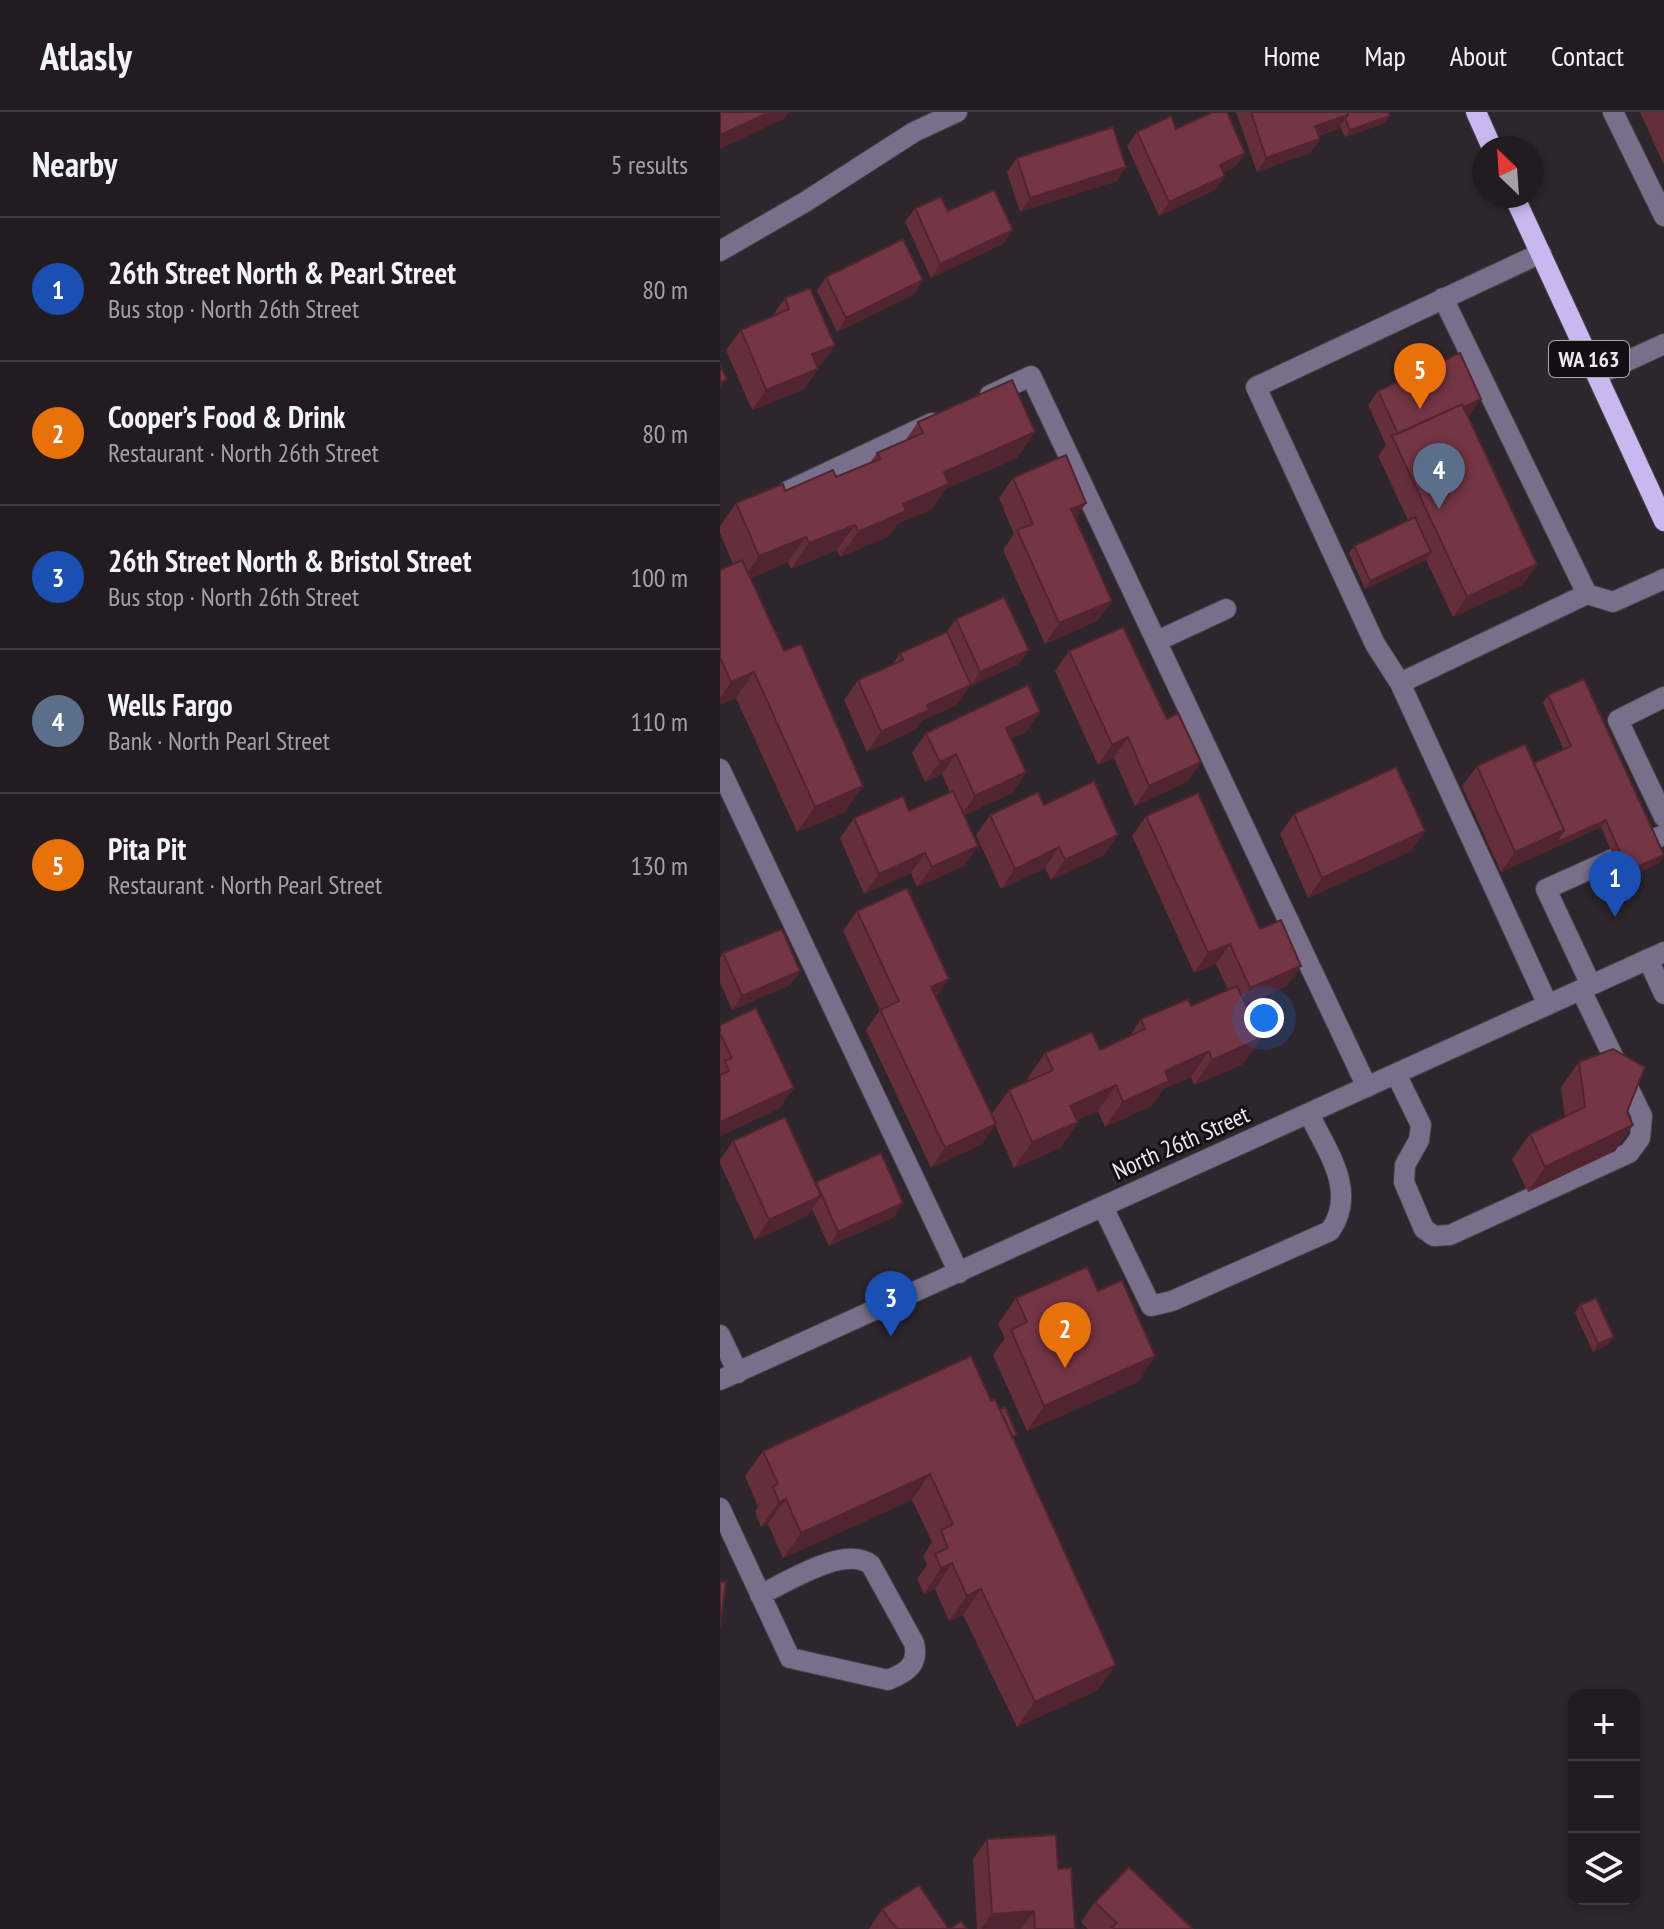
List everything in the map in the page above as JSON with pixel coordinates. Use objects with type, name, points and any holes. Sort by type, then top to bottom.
[{"type":"main road","points":[[1476,112],[1487,136]]},
{"type":"main road","name":"WA 163","points":[[1520,208],[1664,521]]},
{"type":"street","points":[[720,251],[805,202],[914,132],[957,112]]},
{"type":"street","points":[[1613,112],[1664,216]]},
{"type":"street","points":[[1541,253],[1256,387],[1375,644],[1400,683],[1548,1005]]},
{"type":"street","points":[[1443,298],[1587,594]]},
{"type":"street","points":[[1597,375],[1664,344]]},
{"type":"street","points":[[974,403],[1031,376],[1367,1087]]},
{"type":"street","points":[[762,503],[946,416]]},
{"type":"street","points":[[1400,683],[1587,594],[1613,602],[1664,579]]},
{"type":"street","points":[[1157,641],[1226,609]]},
{"type":"street","points":[[1664,697],[1618,720],[1664,817]]},
{"type":"street","points":[[720,769],[959,1273]]},
{"type":"street","points":[[1396,1074],[1421,1125],[1419,1140],[1405,1165],[1404,1182],[1424,1229],[1434,1236],[1450,1235],[1629,1153],[1640,1138],[1642,1116],[1546,889],[1615,858]]},
{"type":"street","points":[[1656,956],[1664,994]]},
{"type":"street","name":"North 26th Street","points":[[729,1377],[1656,956]]},
{"type":"street","points":[[1103,1207],[1151,1306],[1172,1301],[1330,1231],[1341,1215],[1341,1182],[1309,1114]]},
{"type":"street","points":[[720,1335],[729,1377]]},
{"type":"street","points":[[720,1508],[760,1595],[790,1658],[888,1680],[912,1667],[917,1656],[914,1643],[871,1565],[864,1559],[842,1558],[760,1595]]},
{"type":"building","points":[[720,112],[770,112],[720,135]]},
{"type":"building","points":[[1213,112],[1227,112],[1245,153],[1220,165],[1225,176],[1169,202],[1137,132],[1171,116],[1176,129]]},
{"type":"building","points":[[1251,112],[1347,112],[1348,115],[1315,126],[1320,139],[1266,158]]},
{"type":"building","points":[[1347,112],[1388,112],[1390,116],[1350,130],[1345,119]]},
{"type":"building","points":[[1113,127],[1126,167],[1030,198],[1017,158]]},
{"type":"building","points":[[994,190],[1013,230],[940,264],[915,208],[941,197],[948,211]]},
{"type":"building","points":[[903,239],[923,280],[846,318],[826,277]]},
{"type":"building","points":[[810,288],[835,345],[812,354],[818,369],[766,390],[741,330],[789,309],[785,298]]},
{"type":"building","points":[[1460,353],[1481,399],[1464,407],[1462,404],[1398,434],[1378,391]]},
{"type":"building","points":[[720,365],[727,379],[720,383]]},
{"type":"building","points":[[1012,380],[1035,432],[944,472],[949,484],[903,504],[906,511],[858,532],[855,525],[809,543],[806,537],[759,556],[736,503],[783,484],[785,491],[833,470],[836,477],[880,459],[877,453],[923,433],[918,422]]},
{"type":"building","points":[[1462,404],[1537,564],[1467,597],[1392,436]]},
{"type":"building","points":[[1066,455],[1086,503],[1071,509],[1112,601],[1059,623],[1017,530],[1033,524],[1013,478]]},
{"type":"building","points":[[1415,517],[1431,552],[1370,581],[1354,546]]},
{"type":"building","points":[[742,560],[784,651],[801,644],[863,786],[815,807],[754,672],[731,682],[720,657],[720,570]]},
{"type":"building","points":[[1004,597],[1029,650],[980,672],[956,619]]},
{"type":"building","points":[[1123,627],[1167,719],[1178,713],[1201,762],[1149,786],[1128,737],[1112,745],[1069,651]]},
{"type":"building","points":[[947,632],[971,685],[927,705],[929,710],[881,732],[858,680],[903,660],[900,653]]},
{"type":"building","points":[[1584,679],[1664,855],[1628,871],[1606,820],[1555,843],[1564,830],[1534,763],[1571,746],[1548,695]]},
{"type":"building","points":[[1028,685],[1040,712],[1006,728],[1026,772],[975,796],[956,754],[940,762],[926,733]]},
{"type":"building","points":[[1525,744],[1564,830],[1515,852],[1477,766]]},
{"type":"building","points":[[1396,767],[1425,831],[1322,878],[1294,814]]},
{"type":"building","points":[[1094,781],[1118,835],[1065,860],[1059,847],[1015,869],[990,815],[1038,792],[1044,805]]},
{"type":"building","points":[[953,791],[978,846],[932,867],[925,853],[879,874],[854,818],[903,796],[909,811]]},
{"type":"building","points":[[1198,793],[1260,929],[1281,920],[1301,966],[1250,988],[1230,944],[1208,953],[1146,816]]},
{"type":"building","points":[[907,888],[949,979],[931,987],[996,1124],[945,1148],[880,1010],[899,1001],[857,911]]},
{"type":"building","points":[[782,929],[800,971],[742,996],[723,953]]},
{"type":"building","points":[[1237,986],[1261,1038],[1212,1060],[1209,1051],[1165,1071],[1169,1081],[1123,1102],[1116,1085],[1070,1106],[1078,1122],[1032,1142],[1009,1090],[1053,1070],[1045,1053],[1092,1032],[1100,1050],[1145,1029],[1141,1019],[1188,999],[1191,1006]]},
{"type":"building","points":[[756,1008],[794,1088],[720,1122],[720,1075],[729,1071],[725,1061],[732,1058],[720,1033],[720,1025]]},
{"type":"building","points":[[1613,1049],[1645,1067],[1627,1112],[1633,1125],[1545,1167],[1530,1134],[1585,1107],[1579,1062]]},
{"type":"building","points":[[785,1117],[821,1196],[769,1220],[733,1141]]},
{"type":"building","points":[[881,1153],[903,1203],[838,1232],[816,1182]]},
{"type":"building","points":[[1087,1267],[1098,1291],[1122,1280],[1155,1356],[1044,1406],[1011,1330],[1027,1322],[1016,1298]]},
{"type":"building","points":[[1596,1298],[1614,1337],[1598,1344],[1580,1305]]},
{"type":"building","points":[[971,1356],[991,1401],[995,1399],[1116,1665],[1035,1702],[981,1589],[967,1596],[952,1563],[941,1568],[935,1554],[948,1548],[941,1530],[953,1524],[930,1474],[801,1533],[786,1499],[779,1502],[773,1487],[778,1484],[763,1451]]},
{"type":"building","points":[[1005,1407],[1017,1435],[1013,1437],[1000,1409]]},
{"type":"building","points":[[720,1582],[726,1582],[720,1627]]},
{"type":"building","points":[[1056,1835],[1058,1869],[1071,1868],[1075,1929],[1035,1929],[1034,1911],[992,1914],[987,1839]]},
{"type":"building","points":[[1129,1867],[1193,1929],[1112,1927],[1117,1923],[1095,1902]]},
{"type":"building","points":[[919,1885],[949,1929],[897,1929],[882,1909]]},
{"type":"building","points":[[961,1921],[967,1929],[950,1929]]},
{"type":"place","name":"Pita Pit","points":[[1420,409]]},
{"type":"place","name":"Wells Fargo","points":[[1439,509]]},
{"type":"place","name":"26th Street North & Pearl Street","points":[[1615,917]]},
{"type":"place","name":"26th Street North & Bristol Street","points":[[891,1337]]},
{"type":"place","name":"Cooper’s Food & Drink","points":[[1065,1368]]}]
